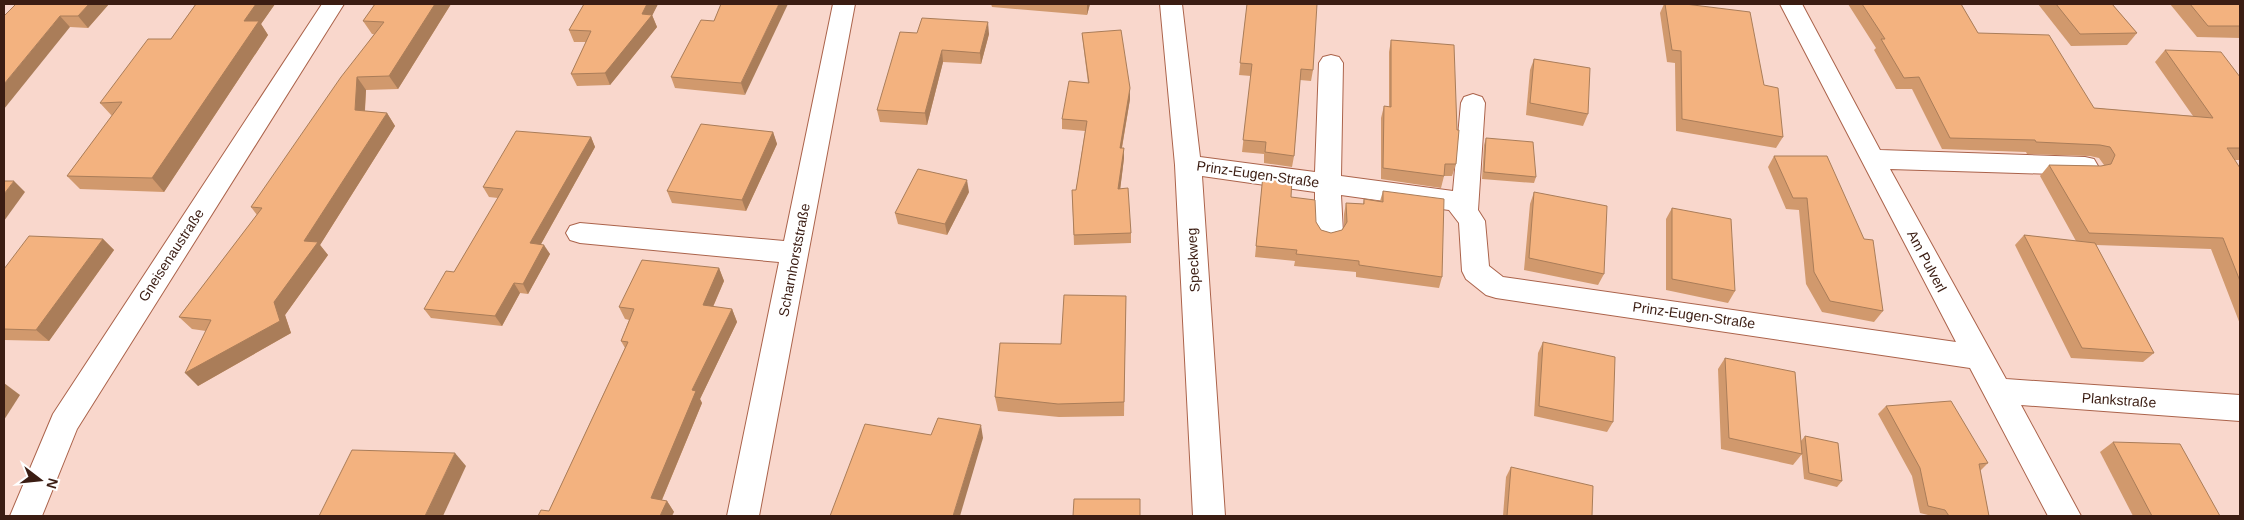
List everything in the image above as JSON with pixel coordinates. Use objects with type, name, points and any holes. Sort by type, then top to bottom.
[{"type":"street","name":"Gneisenaustraße","points":[[26,516],[64,423],[333,4]]},
{"type":"street","name":"Scharnhorststraße","points":[[743,516],[844,4]]},
{"type":"street","name":"Speckweg","points":[[1171,4],[1188,165],[1209,516]]},
{"type":"street","name":"Am Pulverl","points":[[1791,4],[2065,516]]},
{"type":"street","name":"Prinz-Eugen-Straße","points":[[1330,233],[1328,183],[1331,63]]},
{"type":"street","name":"Prinz-Eugen-Straße","points":[[1465,211],[1473,102]]},
{"type":"street","points":[[1872,158],[2090,167]]},
{"type":"street","name":"Prinz-Eugen-Straße","points":[[1188,165],[1457,201],[1472,220],[1476,270],[1496,287],[1979,357]]},
{"type":"street","points":[[580,233],[795,253]]},
{"type":"street","name":"Plankstraße","points":[[1997,391],[2240,408]]},
{"type":"building","points":[[16,4],[89,4],[78,16],[60,16],[4,84],[4,16]]},
{"type":"building","points":[[196,4],[256,4],[244,21],[259,21],[152,178],[67,176],[122,102],[100,103],[148,39],[171,39]]},
{"type":"building","points":[[375,4],[435,4],[389,76],[357,77],[355,110],[387,113],[304,241],[318,242],[274,302],[280,321],[185,373],[211,320],[179,317],[262,208],[251,207],[341,77],[384,22],[363,21]]},
{"type":"building","points":[[584,4],[647,4],[642,14],[652,15],[605,73],[571,74],[591,31],[569,30]]},
{"type":"building","points":[[721,4],[779,4],[741,83],[671,77],[701,20],[714,21]]},
{"type":"building","points":[[1247,4],[1317,4],[1313,70],[1301,69],[1294,156],[1265,152],[1266,142],[1243,140],[1252,64],[1240,63]]},
{"type":"building","points":[[1665,4],[1685,4],[1750,12],[1764,85],[1778,88],[1783,137],[1682,119],[1681,51],[1672,50]]},
{"type":"building","points":[[1862,4],[1961,4],[1978,33],[2049,35],[2094,108],[2213,118],[2165,50],[2221,52],[2240,77],[2240,148],[2227,148],[2240,168],[2240,281],[2223,238],[2089,233],[2049,165],[2101,166],[2111,164],[2115,155],[2110,147],[2036,142],[2035,140],[1950,138],[1919,77],[1904,78],[1881,39],[1885,39]]},
{"type":"building","points":[[2056,4],[2112,4],[2137,33],[2080,34]]},
{"type":"building","points":[[2190,4],[2240,4],[2240,26],[2208,26]]},
{"type":"building","points":[[922,18],[988,22],[980,53],[942,50],[925,113],[877,110],[900,32],[917,33]]},
{"type":"building","points":[[1121,30],[1130,88],[1120,148],[1124,148],[1118,189],[1128,188],[1131,233],[1074,235],[1072,190],[1076,190],[1087,121],[1062,119],[1069,81],[1089,83],[1082,33]]},
{"type":"building","points":[[1391,40],[1454,45],[1457,130],[1459,130],[1456,164],[1445,164],[1444,176],[1383,168],[1384,106],[1391,107]]},
{"type":"building","points":[[1534,59],[1590,68],[1588,114],[1530,103]]},
{"type":"building","points":[[701,124],[773,132],[742,200],[667,191]]},
{"type":"building","points":[[516,131],[591,137],[530,243],[544,245],[523,284],[514,283],[495,316],[424,309],[446,271],[454,272],[503,189],[483,187]]},
{"type":"building","points":[[1486,138],[1533,142],[1536,177],[1484,172]]},
{"type":"building","points":[[1774,156],[1827,156],[1864,239],[1873,240],[1883,311],[1830,301],[1814,272],[1807,198],[1793,198]]},
{"type":"building","points":[[918,169],[967,180],[945,224],[895,213]]},
{"type":"building","points":[[1263,175],[1292,179],[1291,197],[1315,200],[1316,222],[1321,230],[1331,233],[1342,230],[1347,222],[1346,203],[1364,204],[1364,199],[1383,202],[1383,191],[1444,199],[1442,277],[1359,265],[1359,261],[1296,254],[1297,250],[1256,246]]},
{"type":"building","points":[[4,181],[14,181],[4,194]]},
{"type":"building","points":[[1534,192],[1607,206],[1604,274],[1529,258]]},
{"type":"building","points":[[1672,208],[1731,219],[1735,291],[1672,279]]},
{"type":"building","points":[[2024,235],[2095,243],[2154,353],[2082,348]]},
{"type":"building","points":[[29,236],[103,239],[36,330],[4,329],[4,269]]},
{"type":"building","points":[[642,260],[719,268],[703,305],[732,309],[692,390],[696,391],[651,498],[667,501],[660,516],[538,516],[541,510],[549,511],[628,342],[621,341],[634,309],[619,307]]},
{"type":"building","points":[[1064,295],[1126,296],[1124,402],[1058,404],[995,397],[1000,343],[1061,344]]},
{"type":"building","points":[[1543,342],[1615,357],[1613,422],[1539,406]]},
{"type":"building","points":[[1725,358],[1795,372],[1802,454],[1729,438]]},
{"type":"building","points":[[1951,401],[1988,463],[1979,464],[1989,516],[1949,516],[1945,510],[1928,506],[1920,468],[1886,406]]},
{"type":"building","points":[[938,418],[981,425],[953,516],[830,516],[865,424],[931,435]]},
{"type":"building","points":[[1805,436],[1838,443],[1842,481],[1809,473]]},
{"type":"building","points":[[2113,442],[2180,444],[2220,516],[2152,516]]},
{"type":"building","points":[[352,450],[455,453],[425,516],[319,516]]},
{"type":"building","points":[[1511,467],[1593,486],[1592,516],[1507,516]]},
{"type":"building","points":[[1074,499],[1140,499],[1140,516],[1073,516]]}]
